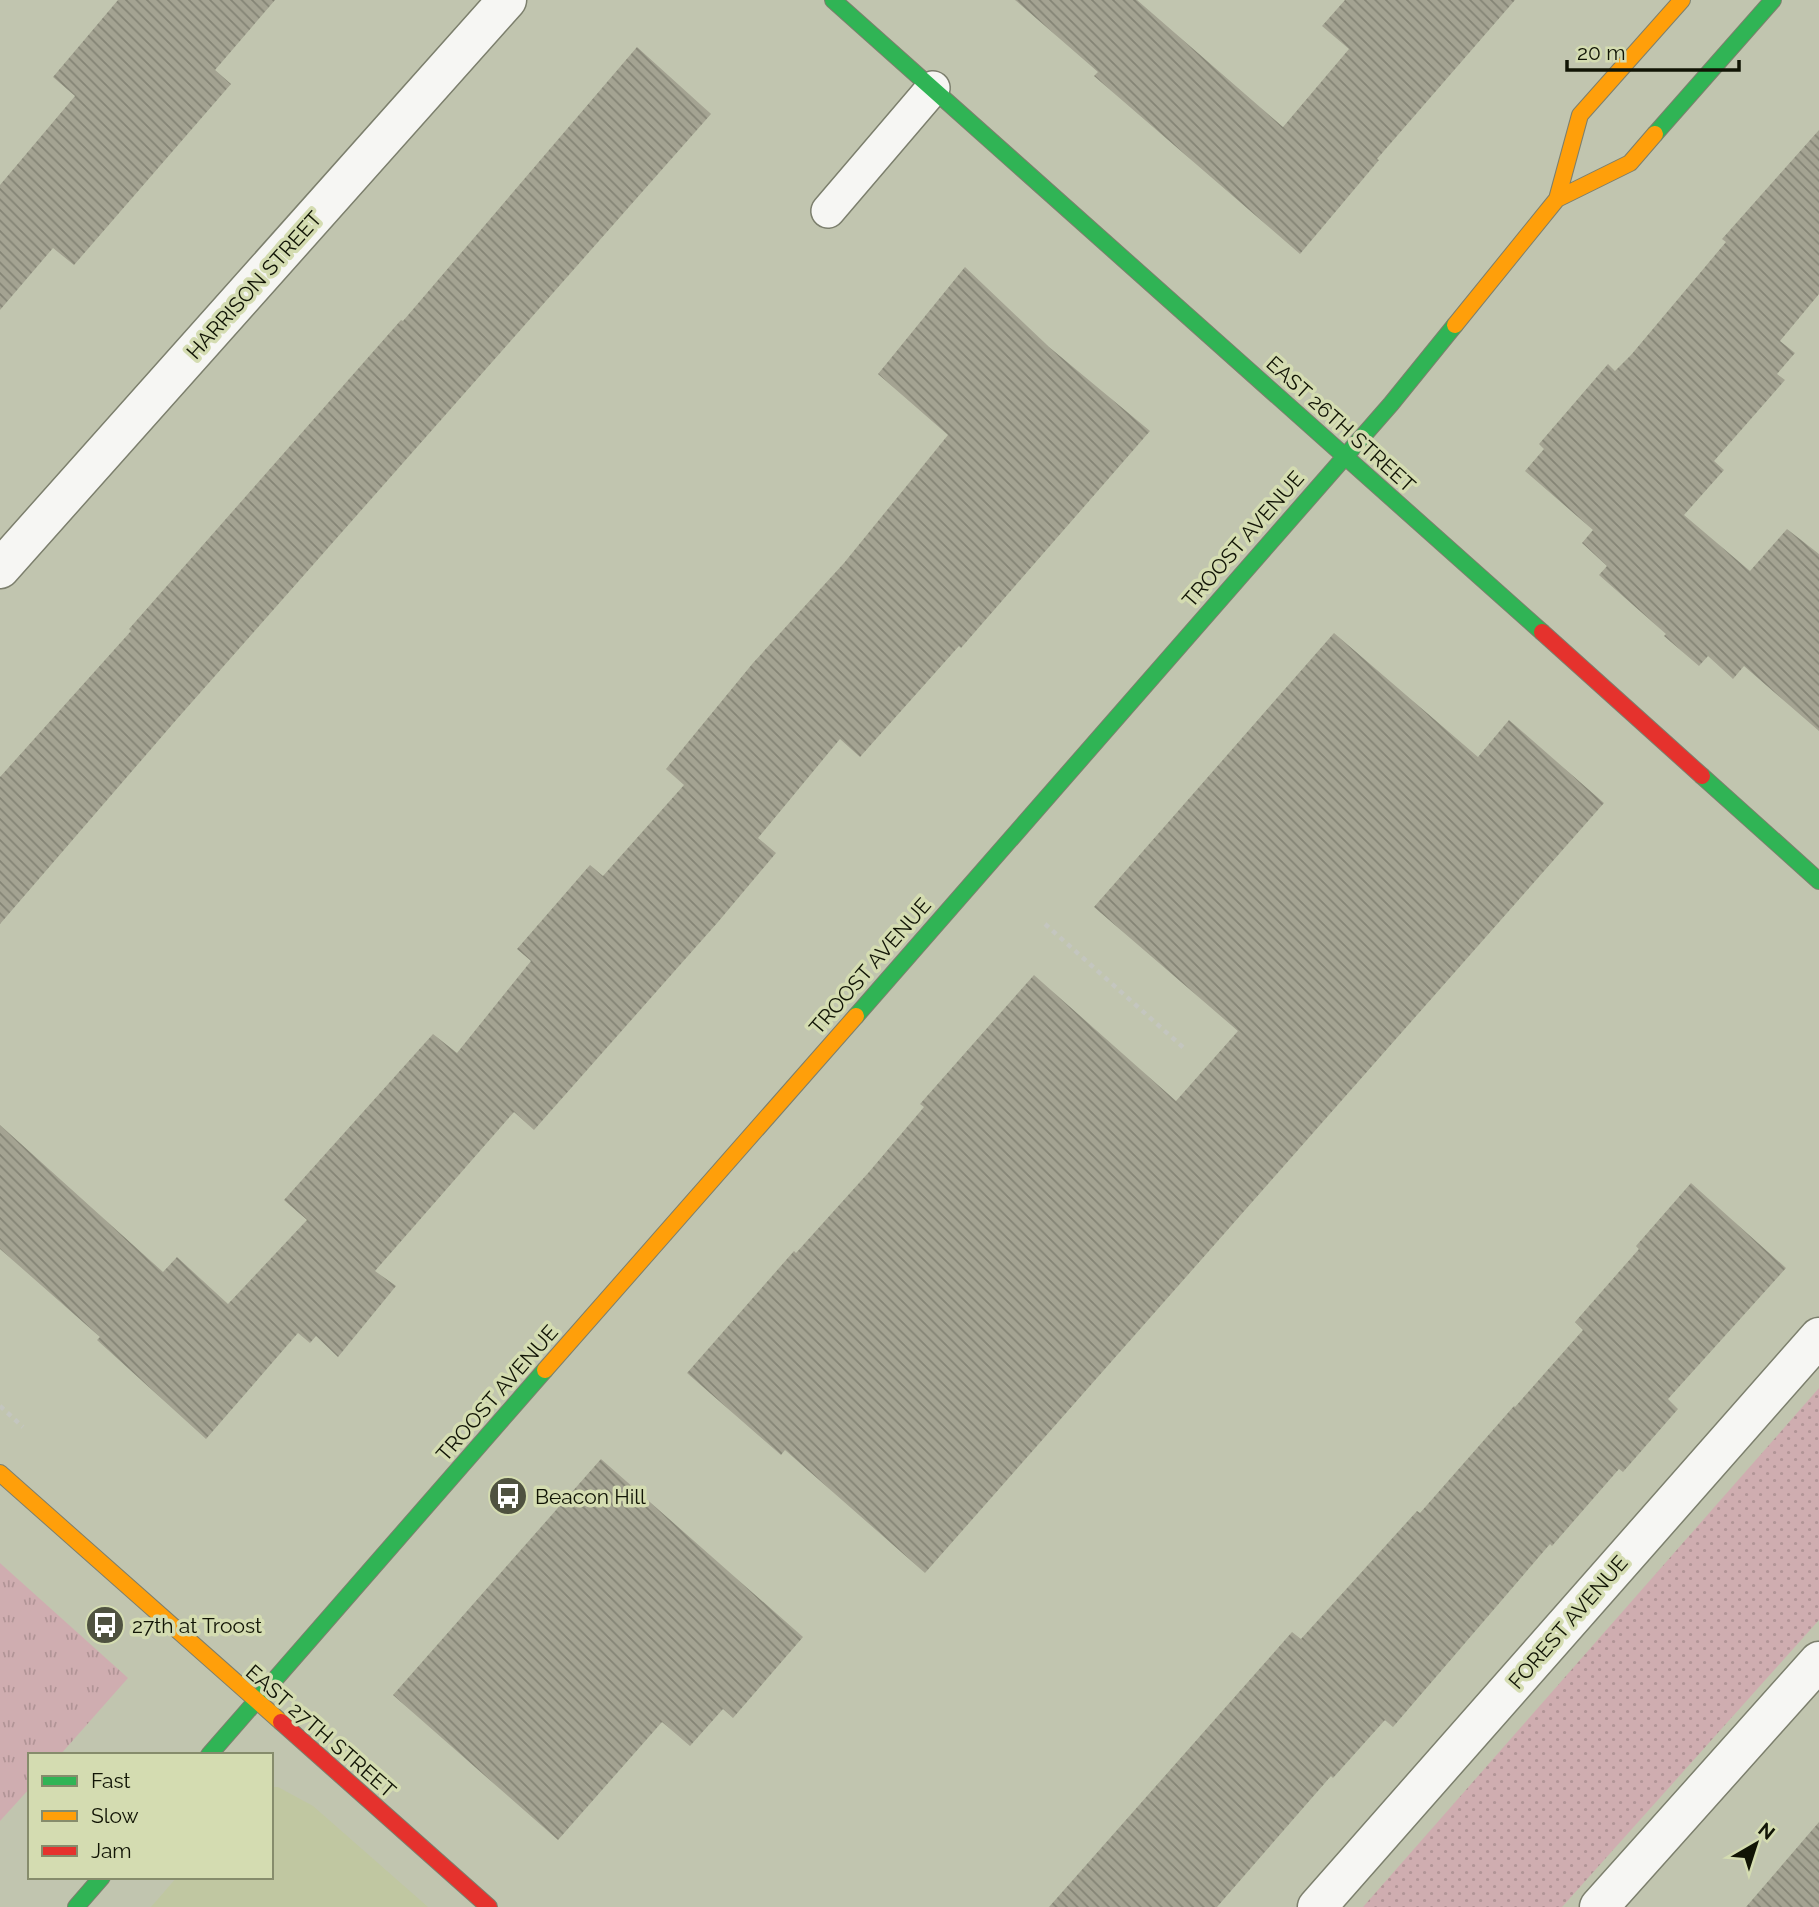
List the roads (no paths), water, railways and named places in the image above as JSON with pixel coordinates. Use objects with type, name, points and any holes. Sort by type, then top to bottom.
[{"type":"main road","name":"EAST 26TH STREET","points":[[833,0],[1819,881]]},
{"type":"main road","name":"TROOST AVENUE","points":[[1557,200],[1580,115],[1682,0]]},
{"type":"main road","name":"TROOST AVENUE","points":[[211,1753],[1391,404],[1557,200],[1630,163],[1773,0]]},
{"type":"main road","name":"EAST 27TH STREET","points":[[0,1473],[489,1907]]},
{"type":"main road","points":[[76,1907],[100,1879]]},
{"type":"street","name":"HARRISON STREET","points":[[0,569],[508,0]]},
{"type":"street","name":"FOREST AVENUE","points":[[1317,1907],[1819,1336]]},
{"type":"street","points":[[1599,1907],[1819,1661]]},
{"type":"lane","points":[[828,211],[933,88]]},
{"type":"place","name":"Beacon Hill","points":[[508,1496]]},
{"type":"place","name":"27th at Troost","points":[[105,1625]]}]
